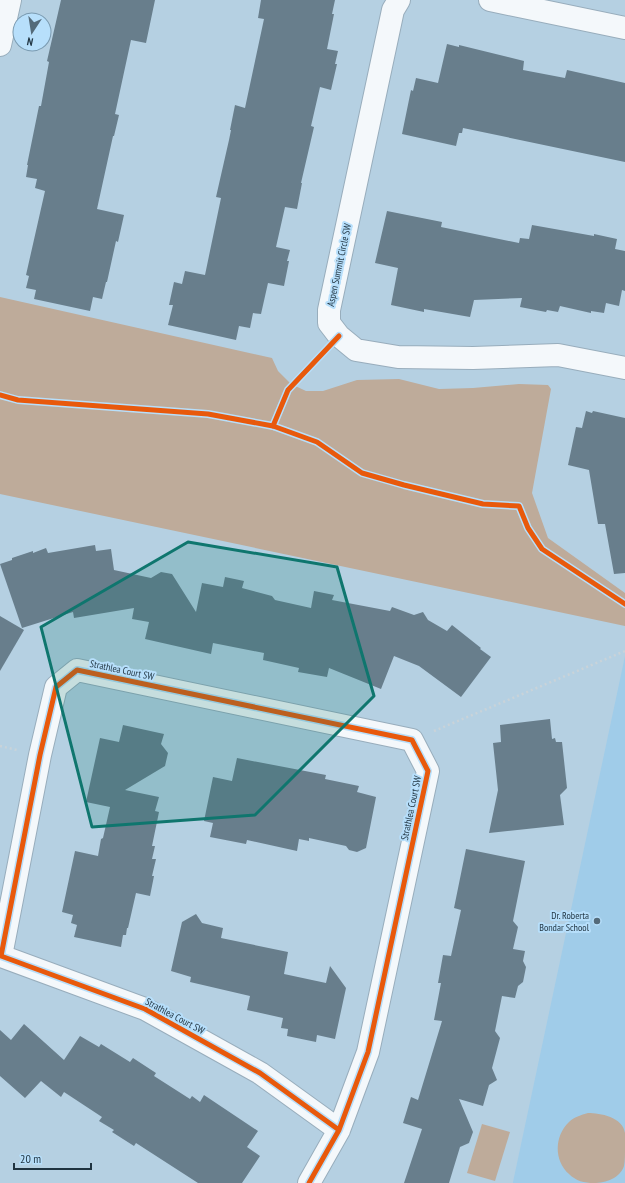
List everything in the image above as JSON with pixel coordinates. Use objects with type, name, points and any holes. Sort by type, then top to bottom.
[{"type":"street","points":[[0,45],[10,0]]},
{"type":"street","name":"Aspen Summit Circle SW","points":[[399,0],[393,10],[329,310],[329,323],[339,336],[356,350],[398,357],[473,358],[558,355],[625,368]]},
{"type":"street","points":[[490,0],[625,28]]},
{"type":"street","name":"Strathlea Court SW","points":[[309,1183],[338,1130],[368,1052],[428,771],[412,740],[77,670],[56,687],[40,755],[1,956],[145,1009],[260,1073],[338,1130]]},
{"type":"path","points":[[412,740],[625,651]]},
{"type":"highlighted area","points":[[188,542],[337,567],[374,696],[255,815],[92,827],[41,627]]},
{"type":"shaded area","points":[[0,297],[272,358],[278,371],[291,384],[306,391],[323,391],[357,380],[399,379],[439,389],[519,384],[548,385],[551,389],[532,493],[548,538],[625,593],[625,626],[0,494]]},
{"type":"shaded area","name":"Dr. Roberta Bondar School","points":[[625,656],[625,1183],[513,1183],[513,1182]]},
{"type":"shaded area","points":[[588,1113],[604,1115],[616,1120],[620,1123],[625,1133],[624,1166],[616,1177],[603,1182],[587,1183],[574,1178],[564,1169],[558,1156],[558,1141],[564,1128],[573,1119]]},
{"type":"shaded area","points":[[482,1124],[510,1132],[495,1181],[467,1173]]},
{"type":"building","points":[[61,0],[155,0],[146,43],[131,40],[115,114],[119,115],[97,209],[124,215],[102,299],[93,297],[90,311],[34,299],[36,290],[26,288],[29,276],[26,275],[45,191],[35,188],[37,179],[26,177],[27,165],[39,106],[41,106],[49,62],[47,61],[49,52],[52,52],[52,39]]},
{"type":"building","points":[[261,0],[335,0],[332,14],[334,14],[327,49],[338,51],[335,64],[337,64],[331,90],[320,87],[311,126],[314,127],[301,183],[297,209],[285,207],[276,247],[290,250],[284,286],[268,283],[261,314],[253,313],[250,328],[239,326],[236,340],[168,325],[173,305],[169,305],[174,282],[182,284],[185,271],[205,275],[221,198],[216,197],[229,140],[235,105],[245,108],[264,19],[258,18]]},
{"type":"building","points":[[447,44],[459,47],[459,45],[524,61],[523,70],[565,78],[567,70],[625,83],[625,162],[463,128],[462,133],[459,133],[456,146],[402,134],[411,90],[413,91],[416,78],[438,83]]},
{"type":"building","points":[[387,211],[442,222],[441,227],[519,243],[520,238],[529,239],[532,225],[617,239],[615,249],[625,251],[625,291],[622,290],[619,306],[606,303],[604,313],[591,311],[591,313],[560,306],[558,312],[547,310],[546,312],[520,307],[522,298],[474,300],[470,317],[424,309],[424,312],[391,305],[398,268],[375,263]]},
{"type":"building","points":[[586,411],[592,413],[593,411],[625,418],[625,573],[614,574],[605,524],[598,524],[589,470],[568,465],[576,427],[582,428]]},
{"type":"building","points":[[95,545],[96,551],[111,549],[114,570],[151,578],[161,572],[172,574],[196,612],[202,583],[223,587],[225,577],[244,581],[242,588],[272,596],[275,600],[311,608],[314,591],[334,595],[332,600],[390,611],[392,607],[414,615],[423,612],[428,620],[447,631],[452,625],[491,657],[461,697],[419,666],[394,656],[381,689],[329,668],[327,677],[298,672],[299,668],[263,660],[264,653],[213,643],[211,654],[145,639],[149,622],[132,619],[134,608],[74,618],[73,612],[22,628],[0,564],[12,560],[12,558],[46,548],[48,553]]},
{"type":"building","points":[[0,616],[24,630],[0,671]]},
{"type":"building","points":[[550,719],[552,739],[555,738],[556,742],[562,742],[567,788],[560,795],[564,825],[489,833],[498,790],[493,743],[501,742],[500,725]]},
{"type":"building","points":[[123,725],[164,734],[161,744],[168,753],[165,766],[125,790],[159,797],[155,811],[159,812],[152,846],[155,846],[152,859],[156,859],[152,876],[154,876],[150,896],[136,893],[128,928],[126,935],[123,935],[121,947],[74,937],[77,925],[71,923],[73,915],[62,912],[75,851],[98,856],[110,807],[86,802],[100,738],[119,742]]},
{"type":"building","points":[[237,758],[326,775],[325,779],[359,786],[357,792],[376,797],[366,848],[357,852],[349,850],[346,846],[309,838],[309,841],[299,839],[297,851],[247,840],[246,844],[210,837],[213,823],[204,821],[213,777],[232,781]]},
{"type":"building","points":[[466,849],[525,861],[513,921],[518,927],[513,949],[525,951],[523,961],[526,967],[523,982],[518,986],[515,998],[502,996],[495,1031],[500,1038],[492,1068],[497,1080],[489,1085],[483,1106],[459,1099],[473,1132],[469,1143],[460,1147],[449,1183],[404,1183],[422,1129],[403,1123],[411,1097],[418,1100],[442,1021],[434,1020],[441,983],[438,983],[443,955],[451,956],[461,910],[454,908]]},
{"type":"building","points":[[196,914],[202,923],[223,928],[221,938],[288,952],[284,974],[326,983],[330,966],[346,988],[335,1039],[317,1035],[316,1042],[287,1036],[288,1029],[281,1028],[283,1018],[247,1010],[250,996],[190,982],[191,977],[171,971],[182,922]]},
{"type":"building","points":[[24,1024],[64,1060],[80,1036],[99,1047],[101,1044],[130,1062],[133,1058],[156,1073],[154,1076],[190,1099],[192,1096],[200,1102],[204,1095],[258,1131],[247,1147],[260,1156],[242,1183],[198,1183],[136,1143],[134,1146],[112,1132],[114,1130],[99,1121],[102,1117],[64,1092],[61,1097],[41,1081],[25,1098],[0,1076],[0,1030],[11,1040]]},
{"type":"cycle path","points":[[273,426],[288,390],[339,336]]},
{"type":"cycle path","points":[[0,395],[18,400],[208,414],[273,426],[317,442],[362,473],[404,485],[483,504],[519,506],[528,528],[542,549],[625,604]]},
{"type":"cycle path","points":[[309,1183],[339,1130],[368,1052],[428,771],[412,740],[77,670],[56,687],[40,755],[1,956],[145,1009],[260,1073],[339,1130]]},
{"type":"place","name":"Dr. Roberta Bondar School","points":[[597,921]]}]
